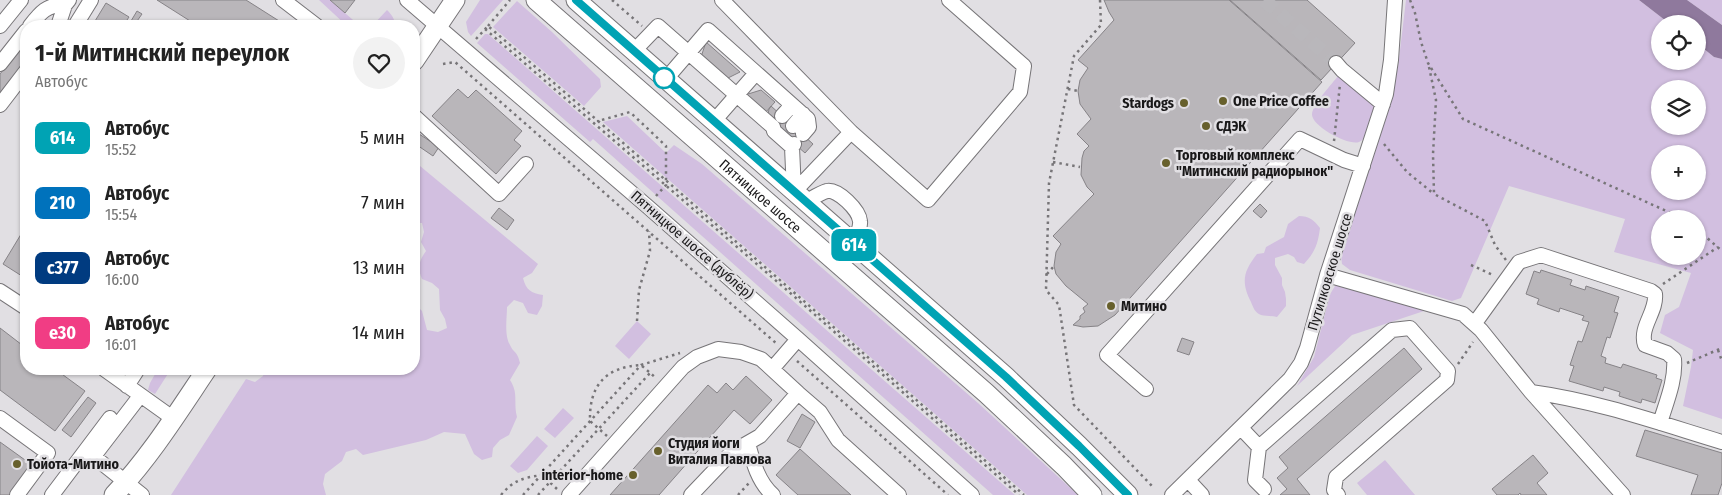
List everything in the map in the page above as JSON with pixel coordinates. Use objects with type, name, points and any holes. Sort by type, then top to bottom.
[{"type":"main road","points":[[420,52],[455,0]]},
{"type":"main road","name":"Пятницкое шоссе","points":[[536,0],[986,393],[1092,495]]},
{"type":"main road","name":"Пятницкое шоссе","points":[[576,0],[1006,377],[1128,495]]},
{"type":"main road","points":[[120,488],[174,419],[203,375]]},
{"type":"street","points":[[0,26],[21,0]]},
{"type":"street","points":[[79,20],[91,0]]},
{"type":"street","points":[[283,0],[309,20]]},
{"type":"street","name":"Пятницкое шоссе (дублёр)","points":[[407,0],[798,339],[972,495]]},
{"type":"street","points":[[722,0],[851,132],[928,200],[1020,92],[1024,66],[949,0]]},
{"type":"street","name":"Путилковское шоссе","points":[[1172,495],[1290,379],[1301,363],[1382,104],[1391,60],[1395,0]]},
{"type":"street","points":[[34,20],[38,15],[53,5],[67,3],[60,20]]},
{"type":"street","points":[[634,51],[658,26],[688,53],[736,95],[786,133],[809,128],[808,119],[708,30],[688,53],[666,79]]},
{"type":"street","points":[[0,64],[20,39]]},
{"type":"street","points":[[1339,67],[1382,104]]},
{"type":"street","points":[[714,121],[756,73]]},
{"type":"street","points":[[0,105],[20,79]]},
{"type":"street","points":[[798,110],[786,133],[800,197]]},
{"type":"street","points":[[420,122],[499,194],[526,164]]},
{"type":"street","points":[[800,197],[851,132]]},
{"type":"street","points":[[1146,389],[1107,355],[1300,139],[1344,160],[1363,166]]},
{"type":"street","points":[[800,197],[828,191],[837,193],[857,211],[860,222],[858,233],[850,242]]},
{"type":"street","points":[[1478,327],[1519,262],[1541,255],[1651,291],[1655,294],[1656,302],[1643,338],[1645,344],[1667,353],[1674,359],[1675,368],[1660,423]]},
{"type":"street","points":[[1327,275],[1463,314],[1478,327],[1531,392],[1623,495]]},
{"type":"street","points":[[0,292],[20,304]]},
{"type":"street","points":[[1264,489],[1255,480],[1259,447],[1392,330],[1410,328],[1448,370],[1447,380],[1336,477],[1334,490],[1338,495]]},
{"type":"street","points":[[772,369],[798,339]]},
{"type":"street","points":[[569,495],[683,367],[697,357],[718,349],[741,352],[760,359],[820,412],[838,440],[899,495]]},
{"type":"street","points":[[112,375],[174,419]]},
{"type":"street","points":[[127,386],[134,375]]},
{"type":"street","points":[[1531,392],[1563,396],[1611,407],[1722,442]]},
{"type":"street","points":[[691,495],[732,452],[760,436],[798,393]]},
{"type":"street","points":[[52,495],[140,396]]},
{"type":"street","points":[[0,418],[48,453],[17,495]]},
{"type":"street","points":[[90,454],[110,418]]},
{"type":"street","points":[[1241,428],[1259,447]]},
{"type":"street","points":[[748,443],[753,462],[764,487],[773,495]]},
{"type":"street","points":[[90,454],[120,488],[142,495]]},
{"type":"street","points":[[1188,480],[1202,495]]},
{"type":"path","points":[[476,39],[510,0]]},
{"type":"path","points":[[1100,0],[1101,25],[1074,56],[1049,183],[1046,290],[1059,305],[1074,405],[1152,486]]},
{"type":"path","points":[[1410,0],[1415,13],[1436,100],[1433,154],[1434,194]]},
{"type":"path","points":[[487,27],[666,180],[1024,495]]},
{"type":"path","points":[[487,27],[1019,495]]},
{"type":"path","points":[[443,64],[455,62],[948,495]]},
{"type":"path","points":[[1428,63],[1463,119],[1664,210]]},
{"type":"path","points":[[1333,155],[1339,67]]},
{"type":"path","points":[[1068,89],[1078,91]]},
{"type":"path","points":[[598,121],[630,112],[666,146],[666,184],[656,196]]},
{"type":"path","points":[[1374,130],[1407,172],[1434,194],[1485,221],[1509,276]]},
{"type":"path","points":[[1054,162],[1080,167]]},
{"type":"path","points":[[637,321],[639,290],[650,251],[649,231]]},
{"type":"path","points":[[1706,237],[1722,252]]},
{"type":"path","points":[[1651,291],[1718,248]]},
{"type":"path","points":[[1472,265],[1509,276]]},
{"type":"path","points":[[1046,274],[1054,266]]},
{"type":"path","points":[[1447,380],[1478,327]]},
{"type":"path","points":[[1675,368],[1722,348]]},
{"type":"path","points":[[1718,350],[1722,361]]},
{"type":"path","points":[[590,421],[592,395],[600,382],[612,372],[626,366],[642,365],[682,353]]},
{"type":"path","points":[[642,365],[666,386]]},
{"type":"path","points":[[523,495],[642,365]]},
{"type":"path","points":[[538,495],[650,372]]},
{"type":"path","points":[[590,421],[615,443]]},
{"type":"path","points":[[500,495],[506,488],[521,478],[542,475],[564,495]]},
{"type":"shaded area","points":[[319,0],[330,0],[353,20],[341,20]]},
{"type":"shaded area","points":[[480,0],[503,0],[471,36],[466,22]]},
{"type":"shaded area","points":[[1406,0],[1639,0],[1658,15],[1651,15],[1651,70],[1706,70],[1706,50],[1714,57],[1722,59],[1722,419],[1683,406],[1693,350],[1660,333],[1665,315],[1679,307],[1691,273],[1662,265],[1706,265],[1706,210],[1651,210],[1651,262],[1614,252],[1625,219],[1509,186],[1461,298],[1452,301],[1350,270],[1342,264],[1341,256],[1387,115],[1398,67]]},
{"type":"shaded area","points":[[1639,0],[1687,0],[1722,25],[1722,59],[1714,57],[1706,50],[1706,15],[1658,15]]},
{"type":"shaded area","points":[[1687,0],[1722,0],[1722,25]]},
{"type":"shaded area","points":[[517,1],[600,79],[601,87],[584,106],[493,27]]},
{"type":"shaded area","points":[[387,10],[394,20],[378,20]]},
{"type":"shaded area","points":[[485,34],[488,34],[1015,495],[993,495],[593,139],[590,142],[477,43]]},
{"type":"shaded area","points":[[1338,76],[1372,103],[1375,108],[1368,132],[1363,140],[1359,142],[1347,141],[1331,134],[1313,119],[1313,110]]},
{"type":"shaded area","points":[[627,116],[666,153],[674,145],[702,164],[978,403],[1078,495],[1027,495],[603,122]]},
{"type":"shaded area","points":[[420,166],[538,264],[532,273],[523,278],[530,290],[543,295],[542,306],[537,315],[528,313],[523,303],[514,300],[507,307],[506,326],[508,341],[518,356],[520,363],[510,380],[515,394],[517,417],[509,435],[500,440],[493,448],[492,457],[482,460],[474,454],[465,434],[444,432],[426,440],[363,455],[356,449],[346,452],[342,461],[325,474],[323,484],[326,495],[171,495],[246,379],[255,382],[263,375],[420,375],[420,309],[427,330],[438,332],[447,328],[440,310],[439,289],[432,283],[422,279],[420,271],[420,261],[426,251],[421,242],[424,232],[422,223],[420,223]]},
{"type":"shaded area","points":[[1299,216],[1311,219],[1320,228],[1315,247],[1311,256],[1304,264],[1297,262],[1294,257],[1288,254],[1275,258],[1275,265],[1282,278],[1286,306],[1277,317],[1261,315],[1254,310],[1248,295],[1245,283],[1246,272],[1257,254],[1264,253],[1266,247],[1284,237],[1288,224]]},
{"type":"shaded area","points":[[1337,283],[1430,309],[1352,335],[1297,386],[1314,357],[1330,294]]},
{"type":"shaded area","points":[[637,321],[651,334],[629,359],[615,346]]},
{"type":"shaded area","points":[[155,375],[167,375],[155,394],[148,390]]},
{"type":"shaded area","points":[[563,408],[574,418],[555,438],[544,429]]},
{"type":"shaded area","points":[[537,436],[548,446],[527,470],[518,473],[510,466]]},
{"type":"shaded area","points":[[1385,460],[1415,495],[1367,495],[1357,483]]},
{"type":"building","points":[[157,0],[246,0],[278,20],[189,20]]},
{"type":"building","points":[[330,0],[355,0],[345,13]]},
{"type":"building","name":"Торговый комплекс \"Митинский радиорынок\"","points":[[1104,0],[1229,0],[1322,82],[1115,315],[1098,326],[1083,327],[1073,325],[1085,312],[1083,308],[1088,304],[1066,286],[1056,274],[1054,266],[1056,252],[1061,244],[1053,236],[1094,194],[1087,187],[1081,175],[1082,158],[1084,151],[1089,146],[1077,134],[1091,119],[1080,104],[1078,91],[1080,80],[1088,68],[1078,60],[1114,20]]},
{"type":"building","points":[[1230,0],[1307,0],[1355,43],[1321,80]]},
{"type":"building","points":[[106,3],[129,17],[127,20],[96,20]]},
{"type":"building","points":[[137,11],[142,14],[138,20],[132,20]]},
{"type":"building","points":[[706,42],[740,72],[726,79],[701,57]]},
{"type":"building","points":[[20,49],[20,70],[0,95],[0,74]]},
{"type":"building","points":[[458,89],[468,98],[476,90],[522,131],[514,140],[521,146],[496,174],[432,116]]},
{"type":"building","points":[[761,90],[775,102],[765,113],[745,95]]},
{"type":"building","points":[[771,106],[813,144],[805,153],[767,120]]},
{"type":"building","points":[[420,135],[439,147],[433,156],[420,147]]},
{"type":"building","points":[[1260,204],[1267,211],[1261,218],[1253,211]]},
{"type":"building","points":[[499,208],[514,220],[507,230],[491,218]]},
{"type":"building","points":[[20,236],[20,275],[3,264]]},
{"type":"building","points":[[1541,270],[1572,280],[1570,285],[1585,290],[1586,286],[1619,297],[1614,312],[1618,313],[1610,338],[1607,337],[1601,356],[1606,358],[1605,363],[1621,368],[1623,364],[1657,375],[1656,378],[1662,380],[1655,403],[1642,399],[1641,403],[1619,396],[1620,392],[1604,387],[1603,391],[1569,381],[1574,366],[1570,365],[1578,341],[1582,342],[1589,322],[1582,320],[1584,316],[1560,308],[1559,312],[1537,304],[1539,299],[1526,294],[1534,271],[1540,273]]},
{"type":"building","points":[[0,328],[20,343],[20,375],[63,375],[85,391],[55,431],[0,390]]},
{"type":"building","points":[[1182,338],[1194,342],[1189,355],[1177,351]]},
{"type":"building","points":[[1404,348],[1422,369],[1297,479],[1310,495],[1280,495],[1287,489],[1277,478],[1288,468],[1279,457]]},
{"type":"building","points":[[746,376],[772,400],[750,424],[734,410],[659,495],[610,495],[708,385],[717,393],[726,383],[733,390]]},
{"type":"building","points":[[88,397],[96,403],[71,437],[62,430]]},
{"type":"building","points":[[802,414],[815,422],[800,448],[787,441]]},
{"type":"building","points":[[1645,430],[1722,453],[1722,483],[1718,495],[1691,495],[1698,475],[1636,456]]},
{"type":"building","points":[[0,442],[32,465],[11,495],[0,495]]},
{"type":"building","points":[[800,449],[851,495],[798,495],[776,475]]},
{"type":"building","points":[[1533,455],[1548,473],[1537,483],[1547,495],[1521,495],[1520,493],[1518,495],[1497,495],[1492,489]]},
{"type":"tunnel","points":[[1264,0],[1336,63]]},
{"type":"bus line","name":"614","points":[[576,0],[1006,377],[1128,495]]},
{"type":"place","name":"One Price Coffee","points":[[1223,101]]},
{"type":"place","name":"Stardogs","points":[[1184,103]]},
{"type":"place","name":"СДЭК","points":[[1206,126]]},
{"type":"place","name":"Торговый комплекс \"Митинский радиорынок\"","points":[[1166,163]]},
{"type":"place","name":"Митино","points":[[1111,306]]},
{"type":"place","name":"Студия йоги Виталия Павлова","points":[[658,451]]},
{"type":"place","name":"Тойота-Митино","points":[[17,464]]},
{"type":"place","name":"interior-home","points":[[633,475]]}]
